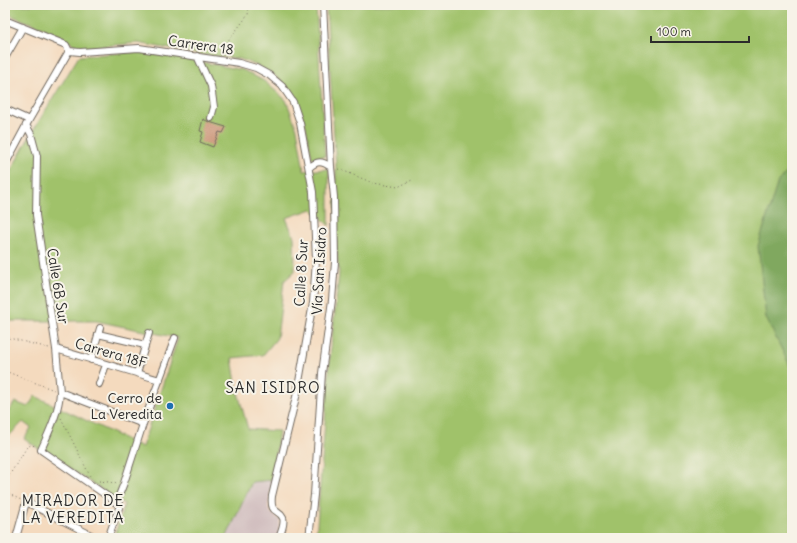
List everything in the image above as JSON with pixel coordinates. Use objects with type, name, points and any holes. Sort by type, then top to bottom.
[{"type":"street","name":"Vía San Isidro","points":[[309,538],[314,495],[322,373],[332,300],[335,262],[334,197],[331,167],[323,5]]},
{"type":"street","points":[[5,20],[66,45],[69,51],[5,165]]},
{"type":"street","points":[[5,58],[23,27]]},
{"type":"street","name":"Carrera 18","points":[[69,51],[80,52],[139,48],[218,59],[256,68],[269,75],[282,86],[293,102],[300,123],[309,168]]},
{"type":"street","points":[[197,56],[212,86],[214,106],[211,118]]},
{"type":"street","points":[[5,109],[28,122]]},
{"type":"street","name":"Calle 6B Sur","points":[[28,122],[37,156],[36,214],[56,349],[60,392],[57,410],[41,450]]},
{"type":"street","points":[[309,168],[318,161],[331,167]]},
{"type":"street","name":"Calle 8 Sur","points":[[279,538],[283,521],[273,509],[271,504],[272,496],[297,393],[314,296],[316,260],[313,192],[309,168]]},
{"type":"street","points":[[91,360],[99,331],[145,345]]},
{"type":"street","points":[[137,373],[149,332]]},
{"type":"street","points":[[108,538],[142,424],[175,338]]},
{"type":"street","name":"Carrera 18F","points":[[56,349],[160,380]]},
{"type":"street","points":[[99,384],[106,365]]},
{"type":"street","points":[[60,392],[142,424]]},
{"type":"street","points":[[41,450],[118,504]]},
{"type":"street","points":[[16,538],[26,502],[97,538]]},
{"type":"path","points":[[218,59],[227,42],[248,15],[249,5]]},
{"type":"path","points":[[331,167],[373,183],[398,187],[414,179]]},
{"type":"path","points":[[5,336],[56,349]]},
{"type":"path","points":[[5,370],[60,392]]},
{"type":"path","points":[[57,410],[92,481],[124,483]]},
{"type":"path","points":[[5,482],[27,447],[35,445],[41,450]]},
{"type":"path","points":[[5,492],[26,502]]},
{"type":"shaded area","points":[[272,480],[268,507],[270,512],[280,520],[277,538],[226,538],[252,482]]},
{"type":"green space","points":[[5,5],[316,5],[325,156],[312,158],[305,122],[296,100],[285,85],[274,75],[258,66],[240,59],[197,54],[138,43],[81,48],[43,28],[5,13]]},
{"type":"green space","points":[[326,5],[792,5],[792,538],[316,538],[330,357],[339,273],[335,233],[336,168]]},
{"type":"green space","points":[[136,52],[186,59],[243,70],[264,81],[286,100],[297,129],[304,171],[329,169],[329,226],[312,209],[286,218],[294,237],[295,271],[284,281],[277,338],[263,355],[232,358],[237,389],[248,429],[279,431],[272,480],[252,482],[226,538],[114,538],[124,504],[24,439],[31,428],[23,422],[5,440],[5,416],[15,402],[28,407],[35,396],[142,447],[178,338],[96,321],[5,321],[5,181],[31,134],[79,56]]},
{"type":"green space","points":[[792,167],[792,370],[766,318],[758,246],[778,181]]},
{"type":"building","points":[[203,119],[226,127],[223,133],[219,132],[213,147],[200,142],[203,132],[200,131]]},
{"type":"place","name":"Cerro de La Veredita","points":[[170,406]]},
{"type":"district","name":"SAN ISIDRO","points":[[273,388]]},
{"type":"district","name":"MIRADOR DE LA VEREDITA","points":[[73,510]]}]
